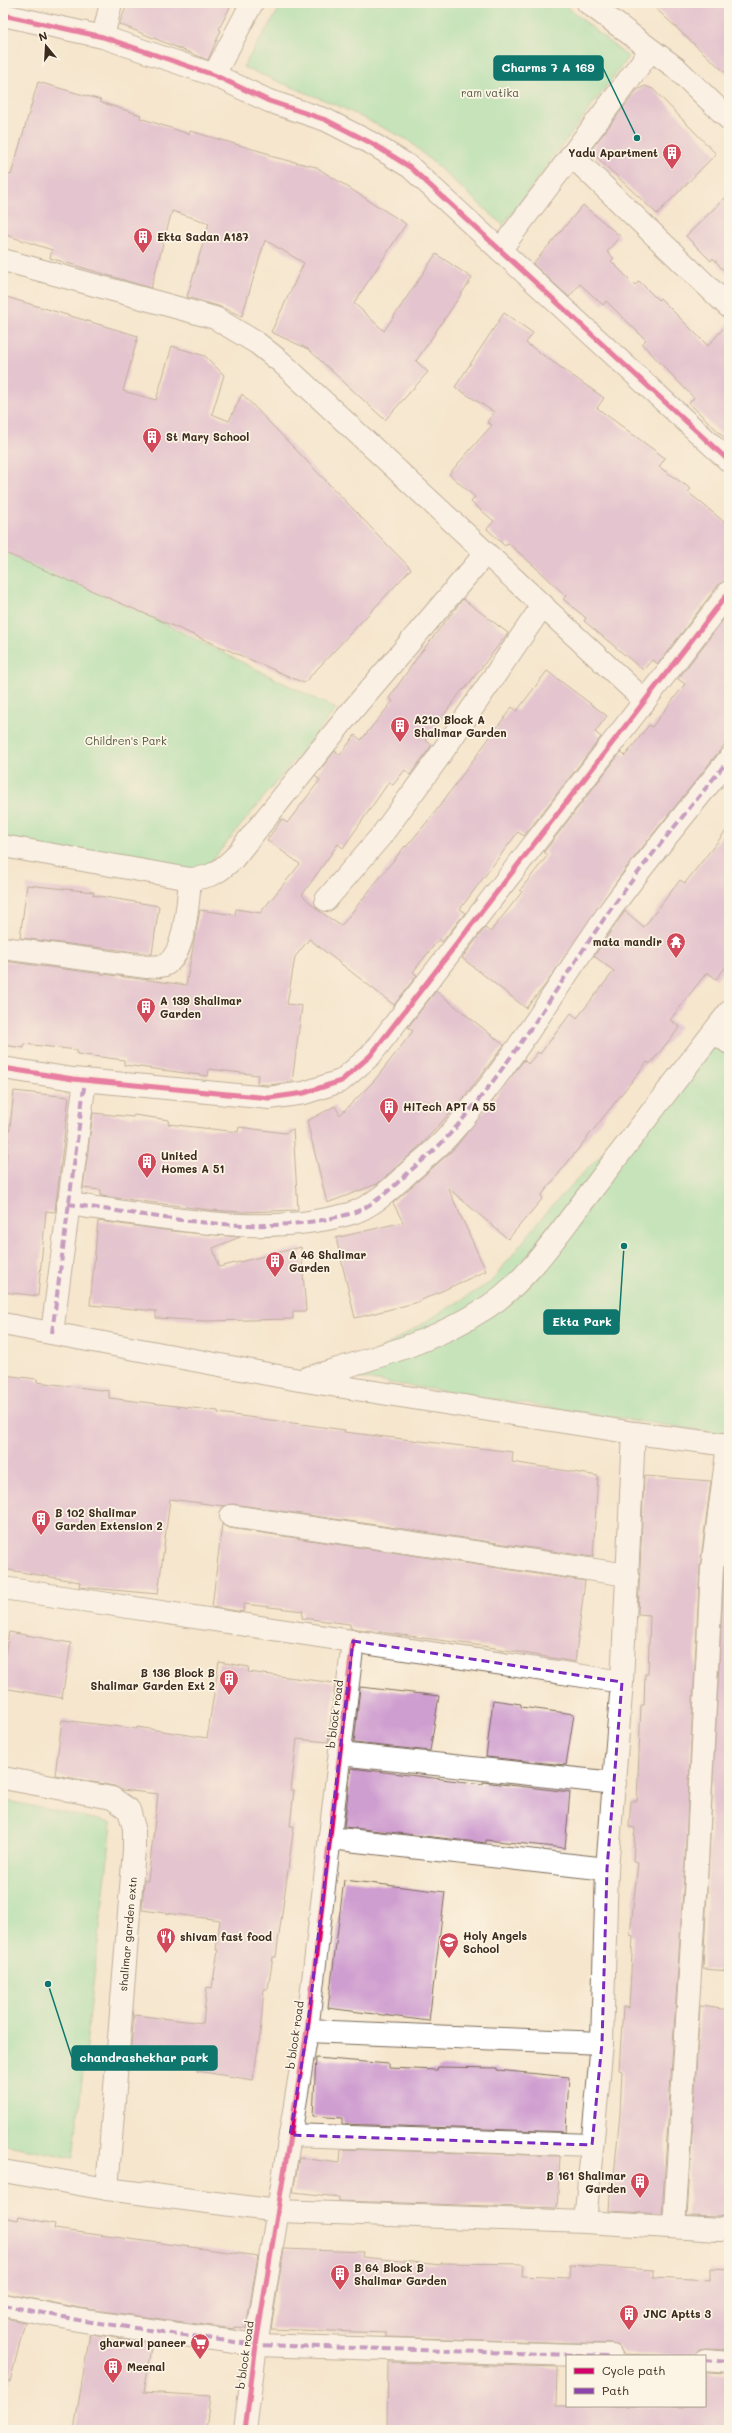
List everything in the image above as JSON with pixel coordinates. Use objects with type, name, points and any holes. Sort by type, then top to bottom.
[{"type":"street","points":[[104,37],[112,3]]},
{"type":"street","points":[[214,76],[252,3]]},
{"type":"street","points":[[588,3],[676,68],[729,119]]},
{"type":"street","points":[[3,15],[104,37],[214,76],[269,101],[326,120],[371,143],[410,167],[729,461]]},
{"type":"street","points":[[500,250],[651,50]]},
{"type":"street","points":[[571,155],[729,307]]},
{"type":"street","points":[[3,260],[214,318],[258,343],[281,362],[486,554],[645,700]]},
{"type":"street","points":[[3,846],[190,879],[207,878],[219,872],[234,858],[349,714],[486,554]]},
{"type":"street","points":[[3,1068],[85,1080],[269,1098],[304,1093],[341,1081],[370,1056],[729,592]]},
{"type":"street","points":[[326,900],[381,836],[436,761],[543,605]]},
{"type":"street","points":[[68,1204],[223,1224],[266,1226],[294,1225],[322,1220],[351,1213],[373,1203],[448,1136],[531,1031],[607,915],[729,759]]},
{"type":"street","points":[[3,948],[147,967],[165,965],[174,956],[180,943],[190,879]]},
{"type":"street","points":[[299,1380],[415,1344],[456,1326],[488,1307],[508,1290],[554,1238],[721,1038],[729,1012]]},
{"type":"street","points":[[52,1333],[85,1080]]},
{"type":"street","points":[[3,1324],[299,1380],[634,1433],[728,1445],[712,1568],[697,1862],[674,2227]]},
{"type":"street","points":[[585,2222],[602,2043],[608,1869],[622,1682],[634,1433]]},
{"type":"street","points":[[231,1516],[628,1575]]},
{"type":"street","points":[[3,1588],[622,1682]]},
{"type":"street","name":"b block road","points":[[245,2430],[256,2345],[307,2031],[353,1641]]},
{"type":"street","points":[[340,1754],[615,1783]]},
{"type":"street","name":"shalimar garden extn","points":[[3,1778],[112,1798],[129,1810],[134,1828],[134,1850],[107,2189]]},
{"type":"street","points":[[330,1838],[608,1869]]},
{"type":"street","points":[[307,2031],[602,2043]]},
{"type":"street","points":[[290,2135],[592,2145]]},
{"type":"street","points":[[3,2171],[107,2189],[278,2211],[585,2222],[720,2230],[729,2228]]},
{"type":"street","points":[[3,2305],[78,2320],[256,2345],[579,2355]]},
{"type":"street","points":[[706,2360],[729,2362]]},
{"type":"highlighted area","points":[[353,1641],[622,1682],[607,1869],[602,2043],[592,2145],[290,2135],[307,2031]]},
{"type":"green space","name":"ram vatika","points":[[283,3],[562,3],[628,57],[503,225],[408,140],[341,107],[243,67]]},
{"type":"green space","name":"Children's Park","points":[[3,551],[141,612],[336,709],[202,875],[3,844]]},
{"type":"green space","points":[[726,1024],[729,1026],[729,1435],[338,1375],[491,1282],[549,1209]]},
{"type":"green space","points":[[3,1800],[112,1823],[73,2158],[3,2144]]},
{"type":"building","points":[[128,3],[232,3],[219,29],[221,30],[208,60],[119,24]]},
{"type":"building","points":[[650,3],[729,3],[729,76],[694,44]]},
{"type":"building","points":[[38,82],[101,100],[100,102],[141,115],[140,118],[189,134],[190,131],[270,154],[269,156],[316,167],[406,224],[354,303],[384,331],[436,254],[472,278],[416,361],[428,372],[385,420],[308,349],[271,332],[304,263],[265,240],[242,316],[218,306],[187,297],[209,223],[172,211],[151,288],[50,258],[52,250],[3,234],[3,172],[11,175]]},
{"type":"building","points":[[645,86],[653,89],[716,154],[657,214],[590,151],[637,90]]},
{"type":"building","points":[[729,194],[729,277],[713,258],[711,261],[686,236]]},
{"type":"building","points":[[583,205],[620,236],[607,252],[614,258],[611,261],[635,285],[639,281],[658,300],[660,298],[708,346],[729,322],[729,442],[689,403],[694,398],[642,344],[646,340],[606,301],[603,305],[580,284],[569,297],[533,264]]},
{"type":"building","name":"St Mary School","points":[[3,296],[138,336],[123,391],[156,400],[172,346],[205,356],[224,375],[212,414],[229,421],[242,394],[411,569],[304,683],[3,552]]},
{"type":"building","points":[[504,313],[533,333],[526,343],[604,398],[597,408],[665,458],[659,467],[691,489],[688,492],[729,526],[729,580],[719,584],[658,664],[652,660],[643,670],[584,621],[586,618],[563,599],[566,596],[542,573],[508,543],[505,546],[487,529],[494,521],[471,502],[475,497],[449,474],[492,425],[487,422],[494,412],[455,387]]},
{"type":"building","points":[[463,599],[508,633],[464,690],[463,689],[425,740],[432,745],[410,775],[405,770],[393,785],[389,782],[343,848],[338,844],[302,895],[318,910],[341,926],[405,846],[406,847],[433,815],[512,707],[517,711],[547,671],[607,716],[595,732],[601,737],[524,836],[518,832],[460,909],[465,913],[442,942],[439,939],[413,972],[417,975],[394,1005],[309,939],[295,957],[287,1004],[302,1006],[292,1082],[269,1085],[257,1084],[258,1075],[209,1069],[208,1076],[124,1065],[124,1060],[77,1054],[77,1050],[24,1044],[24,1048],[3,1045],[3,961],[186,985],[200,910],[235,915],[236,909],[260,913],[300,864],[267,840],[282,819],[287,823],[320,780],[315,776],[335,751],[340,755],[355,735],[361,740],[393,701],[389,698],[419,655]]},
{"type":"building","points":[[729,612],[729,739],[626,868],[546,984],[526,1008],[462,958],[485,928],[490,932],[522,892],[520,890],[548,855],[544,852],[621,752],[625,756],[649,725],[652,727],[685,684],[678,679]]},
{"type":"building","points":[[729,827],[729,963],[716,979],[707,972],[670,1020],[680,1027],[650,1064],[647,1062],[541,1196],[543,1198],[508,1239],[448,1188],[486,1271],[415,1303],[355,1318],[336,1238],[403,1222],[393,1203],[454,1149],[524,1060],[528,1064],[538,1052],[540,1054],[571,1013],[577,1018],[614,971],[594,956],[625,911],[644,927],[680,880],[685,883]]},
{"type":"building","points":[[27,885],[94,892],[93,895],[159,906],[152,954],[20,938]]},
{"type":"building","points":[[436,991],[504,1045],[461,1101],[422,1144],[377,1184],[327,1203],[307,1121],[335,1106],[340,1115],[374,1081],[413,1031],[408,1027]]},
{"type":"building","points":[[14,1091],[69,1097],[55,1212],[46,1211],[38,1296],[3,1292],[3,1189]]},
{"type":"building","points":[[93,1113],[133,1117],[134,1115],[169,1120],[168,1124],[238,1132],[239,1127],[285,1133],[293,1129],[298,1210],[244,1212],[210,1210],[101,1196],[101,1190],[83,1188]]},
{"type":"building","points":[[98,1221],[172,1231],[240,1237],[213,1248],[219,1267],[301,1247],[306,1311],[293,1311],[293,1319],[205,1321],[156,1318],[156,1311],[90,1305]]},
{"type":"building","points":[[3,1375],[37,1379],[37,1382],[109,1391],[109,1398],[218,1411],[218,1413],[345,1430],[344,1432],[513,1452],[512,1462],[598,1476],[593,1557],[233,1504],[224,1506],[170,1499],[158,1594],[79,1587],[80,1582],[3,1569]]},
{"type":"building","points":[[644,1476],[711,1481],[700,1567],[685,1861],[662,2214],[609,2211],[611,2176],[614,2176],[620,2113],[622,2071],[619,2070],[623,2007],[629,2008],[633,1936],[630,1935],[638,1862],[633,1861],[635,1828],[629,1827],[631,1801],[637,1801],[641,1705],[644,1705],[645,1674],[648,1674],[650,1615],[638,1614]]},
{"type":"building","points":[[222,1524],[229,1528],[585,1581],[575,1662],[483,1646],[350,1628],[350,1624],[302,1618],[303,1611],[244,1604],[243,1612],[212,1607]]},
{"type":"building","points":[[729,1534],[729,1971],[703,1969],[724,1569]]},
{"type":"building","points":[[9,1632],[71,1643],[62,1698],[3,1688],[3,1666]]},
{"type":"building","points":[[219,1662],[249,1667],[248,1672],[335,1683],[328,1742],[297,1739],[291,1790],[294,1790],[290,1826],[294,1826],[276,1957],[273,1957],[268,1989],[264,1989],[260,2035],[253,2080],[197,2071],[198,2068],[130,2060],[134,2015],[203,2023],[207,1987],[212,1988],[218,1950],[216,1950],[220,1920],[142,1910],[144,1880],[148,1881],[158,1794],[122,1790],[114,1786],[55,1775],[62,1720],[137,1729],[137,1727],[207,1738]]},
{"type":"building","points":[[360,1687],[439,1696],[430,1751],[354,1743]]},
{"type":"building","points":[[493,1700],[521,1704],[521,1707],[574,1714],[566,1765],[486,1757]]},
{"type":"building","points":[[351,1768],[483,1784],[483,1782],[570,1792],[565,1848],[486,1840],[486,1843],[344,1827]]},
{"type":"building","points":[[344,1880],[445,1892],[429,2021],[328,2008]]},
{"type":"building","points":[[700,2006],[729,2010],[729,2215],[718,2217],[687,2216]]},
{"type":"building","points":[[316,2058],[389,2064],[389,2068],[437,2070],[438,2067],[497,2068],[497,2070],[569,2077],[566,2132],[342,2124],[342,2118],[313,2116]]},
{"type":"building","points":[[341,2149],[560,2156],[557,2208],[339,2201],[339,2197],[293,2192],[299,2158],[340,2163]]},
{"type":"building","points":[[3,2217],[18,2220],[19,2217],[55,2224],[54,2229],[258,2256],[246,2328],[234,2327],[234,2329],[80,2308],[3,2293]]},
{"type":"building","points":[[284,2249],[363,2252],[362,2257],[441,2265],[441,2263],[523,2264],[522,2276],[569,2278],[570,2265],[654,2270],[654,2277],[710,2280],[710,2269],[729,2270],[729,2349],[699,2349],[695,2355],[623,2354],[618,2346],[611,2344],[386,2337],[386,2333],[271,2329]]},
{"type":"building","points":[[3,2318],[25,2322],[10,2382],[3,2381]]},
{"type":"building","name":"Meenal","points":[[90,2334],[152,2343],[143,2392],[210,2396],[206,2430],[74,2430]]},
{"type":"building","points":[[388,2362],[557,2367],[556,2406],[566,2407],[706,2407],[706,2373],[729,2374],[729,2430],[387,2430]]},
{"type":"marked path","points":[[68,1204],[209,1223],[279,1225],[314,1221],[349,1214],[374,1202],[445,1140],[492,1083],[512,1056],[606,916],[651,856],[729,759]]},
{"type":"marked path","points":[[52,1333],[85,1080]]},
{"type":"marked path","points":[[3,2305],[78,2320],[256,2345],[579,2355]]},
{"type":"marked path","points":[[706,2360],[729,2362]]},
{"type":"cycle path","points":[[3,15],[103,37],[214,75],[269,101],[326,120],[371,143],[410,167],[729,461]]},
{"type":"cycle path","points":[[3,1068],[73,1079],[269,1098],[304,1093],[341,1081],[370,1056],[729,592]]},
{"type":"cycle path","points":[[245,2430],[256,2345],[307,2031],[353,1641]]},
{"type":"place","name":"Charms 7 A 169","points":[[637,138]]},
{"type":"place","name":"Yadu Apartment","points":[[672,170]]},
{"type":"place","name":"Ekta Sadan A187","points":[[143,254]]},
{"type":"place","name":"St Mary School","points":[[152,454]]},
{"type":"place","name":"A210 Block A Shalimar Garden","points":[[400,743]]},
{"type":"place","name":"mata mandir","points":[[676,959]]},
{"type":"place","name":"A 139 Shalimar Garden","points":[[146,1024]]},
{"type":"place","name":"HiTech APT A 55","points":[[389,1124]]},
{"type":"place","name":"United Homes A 51","points":[[147,1179]]},
{"type":"place","name":"Ekta Park","points":[[624,1246]]},
{"type":"place","name":"A 46 Shalimar Garden","points":[[275,1278]]},
{"type":"place","name":"B 102 Shalimar Garden Extension 2","points":[[41,1536]]},
{"type":"place","name":"B 136 Block B Shalimar Garden Ext 2","points":[[229,1696]]},
{"type":"place","name":"shivam fast food","points":[[166,1954]]},
{"type":"place","name":"Holy Angels School","points":[[449,1959]]},
{"type":"place","name":"chandrashekhar park","points":[[48,1984]]},
{"type":"place","name":"B 161 Shalimar Garden","points":[[640,2199]]},
{"type":"place","name":"B 64 Block B Shalimar Garden","points":[[340,2291]]},
{"type":"place","name":"JNC Aptts 3","points":[[629,2331]]},
{"type":"place","name":"gharwal paneer","points":[[200,2360]]},
{"type":"place","name":"Meenal","points":[[113,2384]]}]
